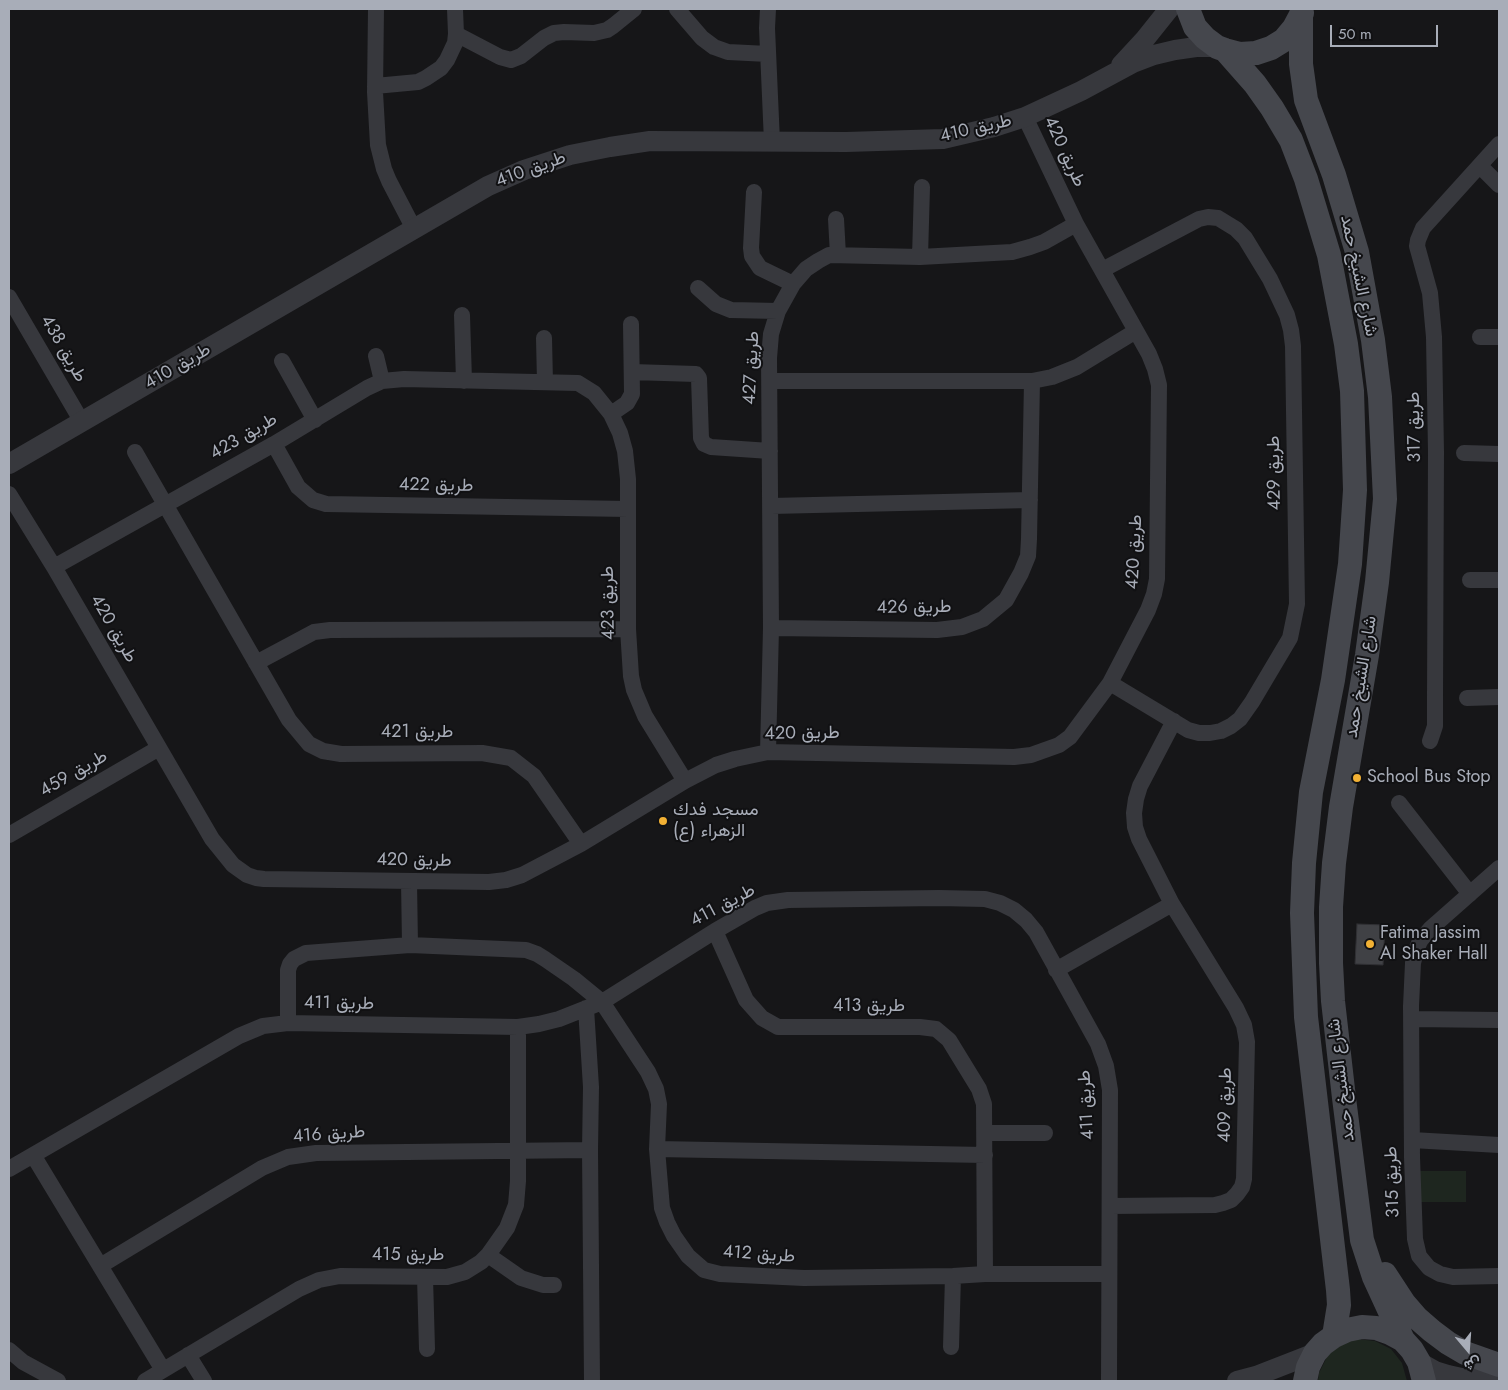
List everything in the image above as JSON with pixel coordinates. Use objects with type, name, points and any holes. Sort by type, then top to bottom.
[{"type":"main road","name":"شارع الشيخ حمد","points":[[1188,9],[1196,27],[1205,38],[1221,49],[1254,84],[1272,108],[1291,140],[1306,178],[1329,255],[1346,344],[1352,391],[1356,490],[1350,564],[1334,672],[1311,792],[1304,863],[1302,913],[1306,1017],[1338,1290],[1334,1336]]},
{"type":"main road","name":"شارع الشيخ حمد","points":[[1302,12],[1301,64],[1306,100],[1334,175],[1357,252],[1373,340],[1380,397],[1384,499],[1378,572],[1367,655],[1341,807],[1334,863],[1331,963],[1333,1002],[1362,1240],[1374,1277],[1403,1340],[1412,1350],[1422,1371]]},
{"type":"main road","points":[[1221,49],[1240,54],[1256,53],[1271,48],[1284,40],[1294,28],[1302,12]]},
{"type":"main road","points":[[1362,1240],[1417,1318],[1448,1343],[1465,1353],[1499,1365]]},
{"type":"main road","points":[[1305,1381],[1308,1367],[1315,1354],[1334,1336],[1347,1330],[1362,1327],[1376,1328],[1390,1332],[1403,1340]]},
{"type":"street","points":[[376,9],[376,134],[380,156],[389,181],[414,229]]},
{"type":"street","points":[[375,86],[418,82],[434,74],[452,52],[456,34],[455,9]]},
{"type":"street","points":[[456,34],[500,57],[516,59],[544,38],[554,33],[601,32],[613,26],[634,9]]},
{"type":"street","points":[[677,9],[702,38],[714,47],[728,52],[768,54]]},
{"type":"street","points":[[768,9],[772,142]]},
{"type":"street","name":"طريق 410","points":[[1114,72],[1145,39],[1169,9]]},
{"type":"street","name":"طريق 410","points":[[9,464],[488,186],[524,170],[570,155],[650,141],[846,142],[943,139],[994,127],[1025,117],[1081,91],[1114,72],[1147,58],[1174,50],[1196,47],[1221,49]]},
{"type":"street","name":"طريق 420","points":[[9,494],[54,567],[212,839],[233,865],[247,875],[264,880],[489,882],[506,880],[522,875],[581,844],[685,781],[716,765],[768,752],[1014,757],[1031,755],[1059,745],[1070,737],[1110,683],[1148,610],[1154,594],[1157,579],[1159,384],[1156,369],[1076,224],[1025,117]]},
{"type":"street","name":"طريق 317","points":[[1430,741],[1435,726],[1436,482],[1434,337],[1430,294],[1417,246],[1423,228],[1499,144]]},
{"type":"street","points":[[1480,166],[1499,185]]},
{"type":"street","points":[[920,257],[922,187]]},
{"type":"street","points":[[754,192],[752,256],[760,268],[793,284]]},
{"type":"street","name":"طريق 429","points":[[1102,270],[1199,219],[1208,217],[1218,218],[1232,225],[1245,238],[1270,279],[1287,314],[1293,346],[1297,604],[1290,638],[1240,719],[1231,726],[1216,732],[1199,733],[1188,730],[1110,683]]},
{"type":"street","points":[[836,219],[838,256]]},
{"type":"street","name":"طريق 427","points":[[768,752],[771,628],[769,358],[771,334],[778,311],[793,284],[806,269],[829,255],[920,257],[1012,252],[1044,242],[1076,224]]},
{"type":"street","points":[[698,288],[716,304],[731,310],[778,311]]},
{"type":"street","name":"طريق 438","points":[[9,297],[82,422]]},
{"type":"street","points":[[462,315],[464,381]]},
{"type":"street","points":[[611,414],[623,407],[630,399],[633,389],[631,324]]},
{"type":"street","points":[[770,381],[1032,381],[1052,377],[1078,367],[1136,331]]},
{"type":"street","points":[[1480,337],[1499,337]]},
{"type":"street","points":[[544,338],[545,382]]},
{"type":"street","points":[[376,356],[382,382]]},
{"type":"street","points":[[282,361],[315,420]]},
{"type":"street","points":[[632,372],[696,374],[699,378],[700,438],[704,444],[711,448],[770,451]]},
{"type":"street","name":"طريق 423","points":[[54,567],[274,444],[367,388],[382,382],[404,379],[578,383],[594,393],[611,414],[620,433],[625,451],[628,479],[628,629],[632,676],[639,704],[648,723],[685,781]]},
{"type":"street","name":"طريق 426","points":[[771,628],[937,630],[962,627],[983,619],[1006,600],[1028,556],[1032,381]]},
{"type":"street","name":"طريق 422","points":[[274,444],[298,486],[313,500],[326,504],[628,509]]},
{"type":"street","name":"طريق 421","points":[[135,452],[289,720],[309,744],[323,751],[341,754],[482,753],[511,758],[534,776],[581,844]]},
{"type":"street","points":[[1464,453],[1499,454]]},
{"type":"street","points":[[771,506],[1030,500]]},
{"type":"street","points":[[1470,580],[1499,580]]},
{"type":"street","points":[[256,663],[307,635],[330,630],[628,629]]},
{"type":"street","points":[[1467,698],[1499,697]]},
{"type":"street","name":"طريق 409","points":[[1110,1206],[1215,1205],[1231,1200],[1242,1187],[1244,1179],[1248,1042],[1244,1025],[1236,1008],[1172,904],[1135,828],[1134,813],[1140,786],[1174,721]]},
{"type":"street","name":"طريق 459","points":[[9,835],[159,748]]},
{"type":"street","points":[[1399,804],[1470,894]]},
{"type":"street","name":"طريق 315","points":[[1499,868],[1430,929],[1420,941],[1413,963],[1411,1006],[1415,1239],[1419,1256],[1429,1268],[1440,1274],[1454,1277],[1499,1276]]},
{"type":"street","points":[[408,881],[410,945]]},
{"type":"street","name":"طريق 411","points":[[9,1169],[239,1036],[263,1026],[288,1023],[518,1027],[539,1024],[559,1019],[602,1002],[755,908],[778,901],[920,898],[985,899],[1000,903],[1014,910],[1036,932],[1098,1044],[1106,1066],[1110,1090],[1110,1381]]},
{"type":"street","points":[[1056,970],[1172,904]]},
{"type":"street","name":"طريق 413","points":[[715,931],[746,1000],[762,1018],[778,1027],[920,1027],[936,1029],[950,1040],[979,1089],[984,1104],[985,1274]]},
{"type":"street","name":"طريق 412","points":[[288,1023],[288,970],[294,959],[306,953],[410,945],[526,950],[546,959],[602,1002],[648,1072],[656,1089],[659,1104],[658,1149],[662,1208],[666,1222],[674,1236],[688,1256],[704,1270],[720,1274],[804,1278],[985,1274],[1109,1274]]},
{"type":"street","points":[[586,1008],[591,1087],[592,1381]]},
{"type":"street","points":[[1412,1019],[1499,1020]]},
{"type":"street","name":"طريق 415","points":[[145,1381],[299,1289],[319,1280],[340,1276],[425,1277],[456,1275],[473,1267],[488,1255],[507,1228],[516,1205],[518,1193],[518,1027]]},
{"type":"street","points":[[984,1134],[1045,1133]]},
{"type":"street","points":[[1412,1140],[1499,1144]]},
{"type":"street","points":[[658,1149],[985,1155]]},
{"type":"street","name":"طريق 416","points":[[100,1266],[262,1168],[288,1157],[316,1153],[590,1150]]},
{"type":"street","points":[[33,1155],[163,1370]]},
{"type":"street","points":[[488,1255],[521,1278],[543,1285],[554,1286]]},
{"type":"street","points":[[951,1347],[953,1276]]},
{"type":"street","points":[[425,1277],[427,1349]]},
{"type":"street","points":[[9,1350],[23,1362],[58,1381]]},
{"type":"street","points":[[1238,1381],[1315,1354]]},
{"type":"street","points":[[188,1355],[204,1381]]},
{"type":"street","points":[[1422,1371],[1435,1371],[1466,1379],[1499,1378]]},
{"type":"shaded area","points":[[1418,1171],[1466,1171],[1466,1202],[1418,1202]]},
{"type":"shaded area","points":[[1357,1339],[1375,1341],[1391,1349],[1402,1363],[1407,1381],[1318,1381],[1319,1373],[1333,1350],[1349,1341]]},
{"type":"building","name":"Fatima Jassim Al Shaker Hall","points":[[1357,924],[1385,925],[1383,965],[1355,964]]},
{"type":"place","name":"School Bus Stop","points":[[1357,778]]},
{"type":"place","name":"مسجد فدك الزهراء (ع)","points":[[663,821]]},
{"type":"place","name":"Fatima Jassim Al Shaker Hall","points":[[1370,944]]}]
